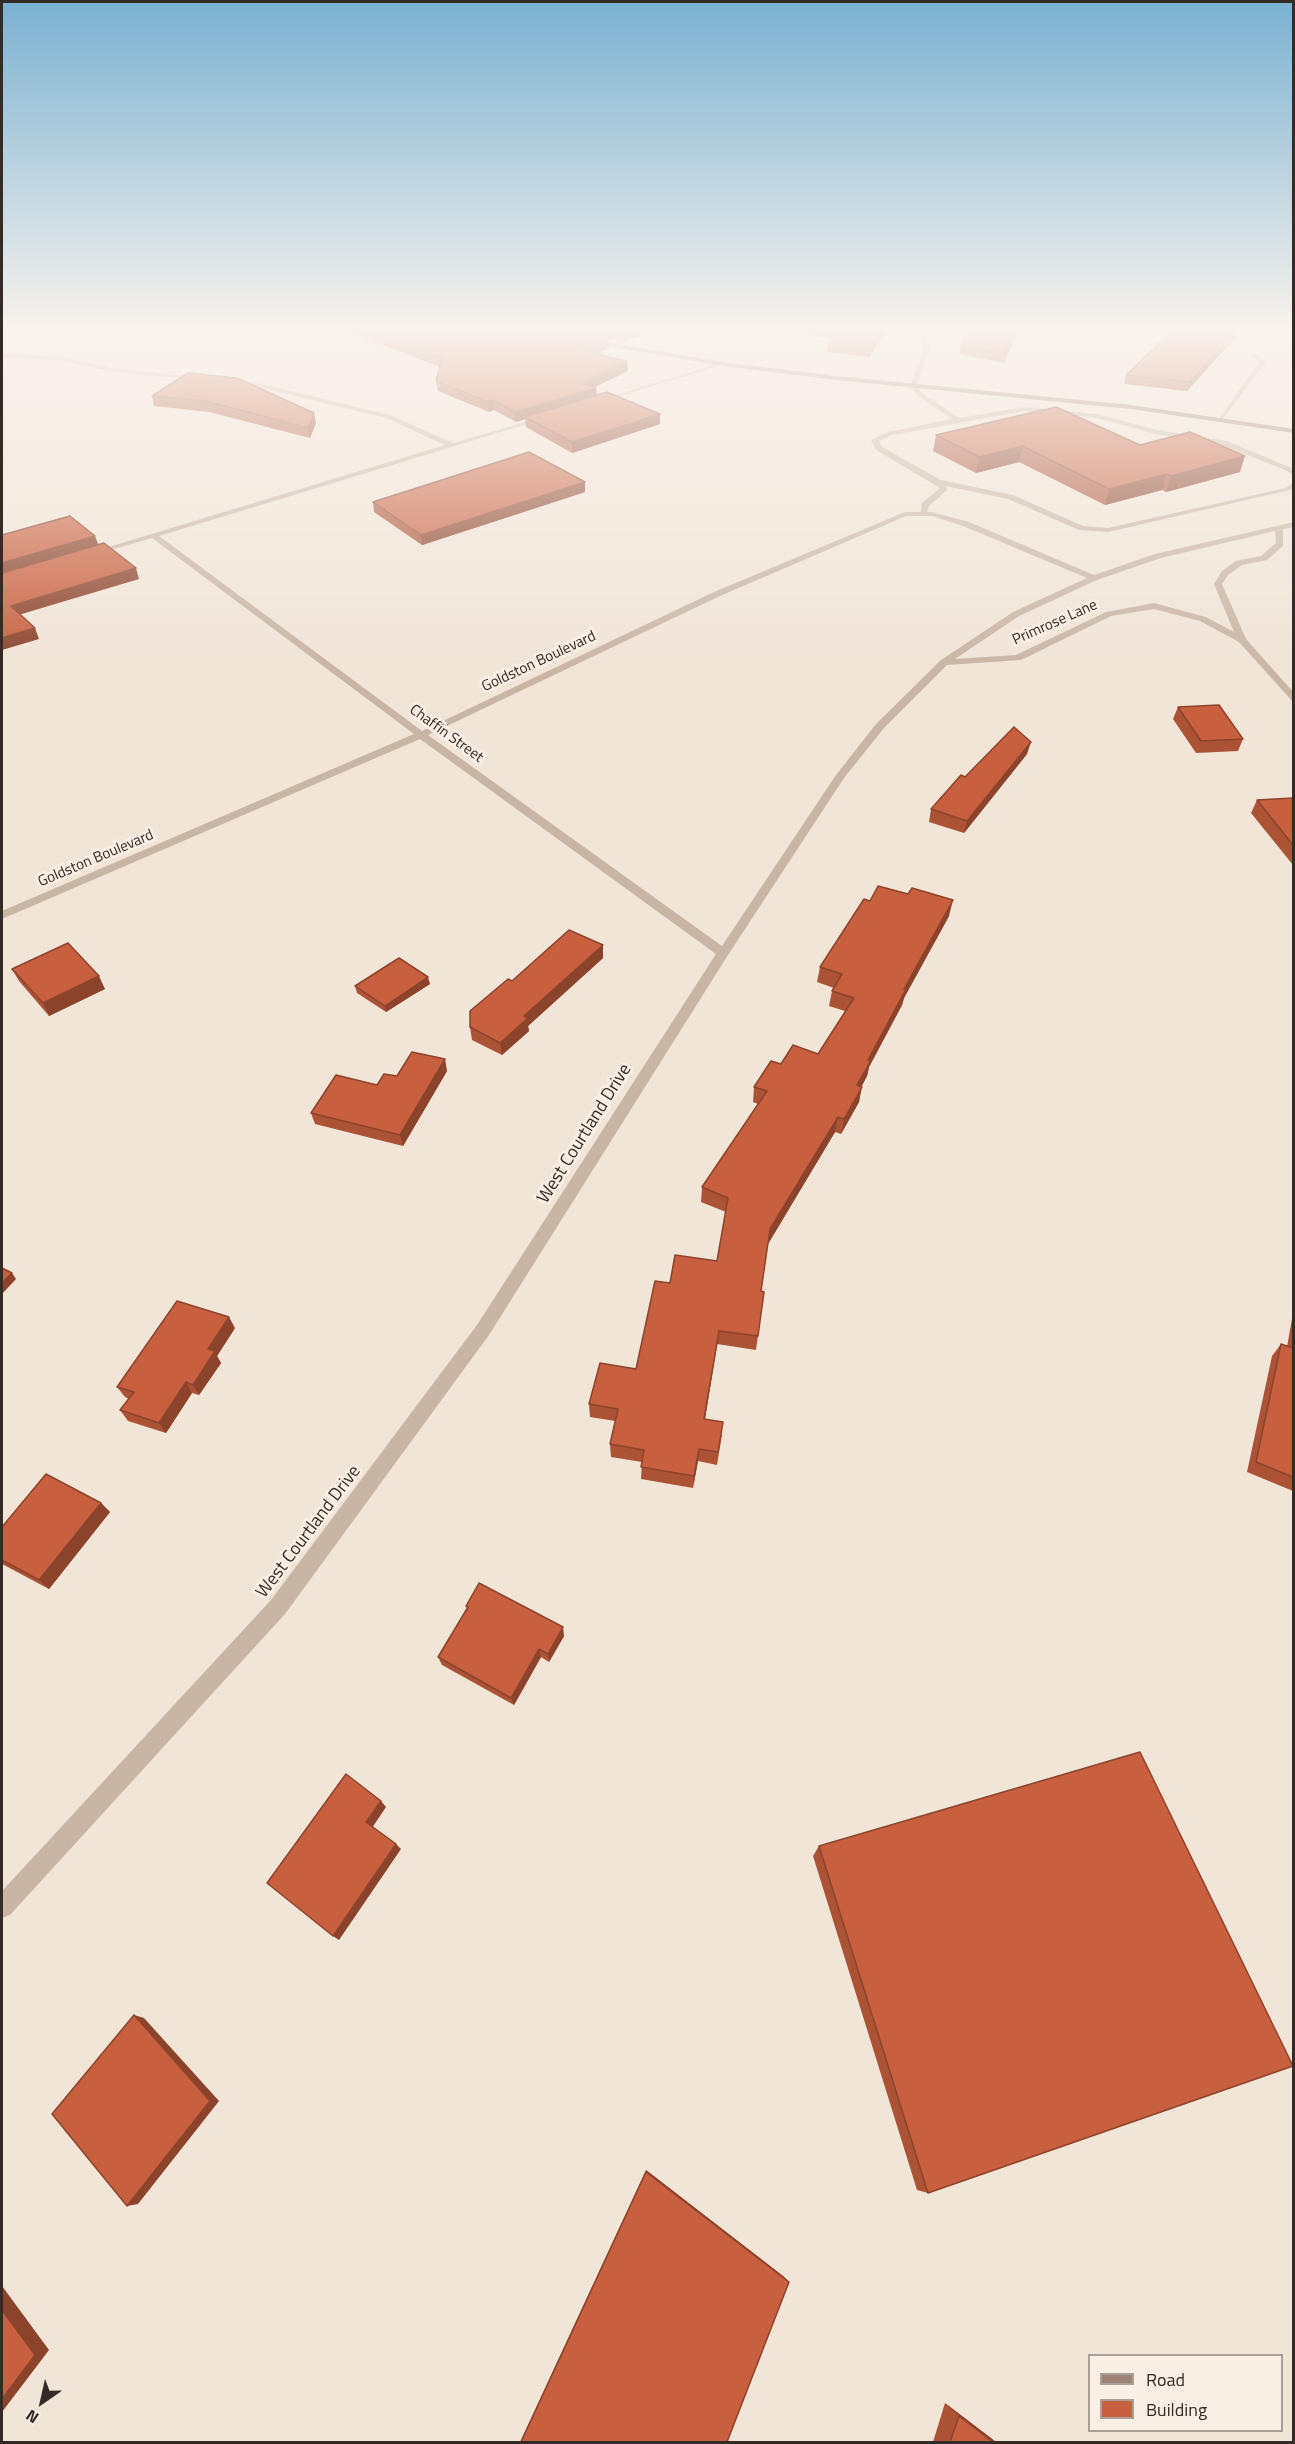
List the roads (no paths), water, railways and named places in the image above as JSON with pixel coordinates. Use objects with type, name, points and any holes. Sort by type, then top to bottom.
[{"type":"street","points":[[449,444],[453,446]]},
{"type":"street","points":[[88,554],[459,444]]},
{"type":"street","points":[[878,444],[879,448],[939,482],[1010,496],[1082,528],[1108,530],[1289,490],[1293,484]]},
{"type":"street","points":[[1227,444],[1288,468],[1293,473]]},
{"type":"street","points":[[923,514],[925,505],[944,488],[939,482]]},
{"type":"street","name":"Goldston Boulevard","points":[[2,915],[421,735],[717,594],[875,525],[906,514],[932,514],[966,524],[1094,578]]},
{"type":"street","name":"West Courtland Drive","points":[[2,1907],[278,1607],[483,1330],[723,952],[793,851],[840,777],[880,726],[944,662],[1016,614],[1094,578],[1158,556],[1286,525]]},
{"type":"street","name":"Primrose Lane","points":[[1286,525],[1280,544],[1264,558],[1239,563],[1225,573],[1218,584],[1242,640],[1293,700]]},
{"type":"street","name":"Chaffin Street","points":[[153,535],[421,735],[723,952]]},
{"type":"street","name":"Primrose Lane","points":[[944,662],[1018,658],[1109,614],[1154,606],[1203,619],[1242,640]]}]
